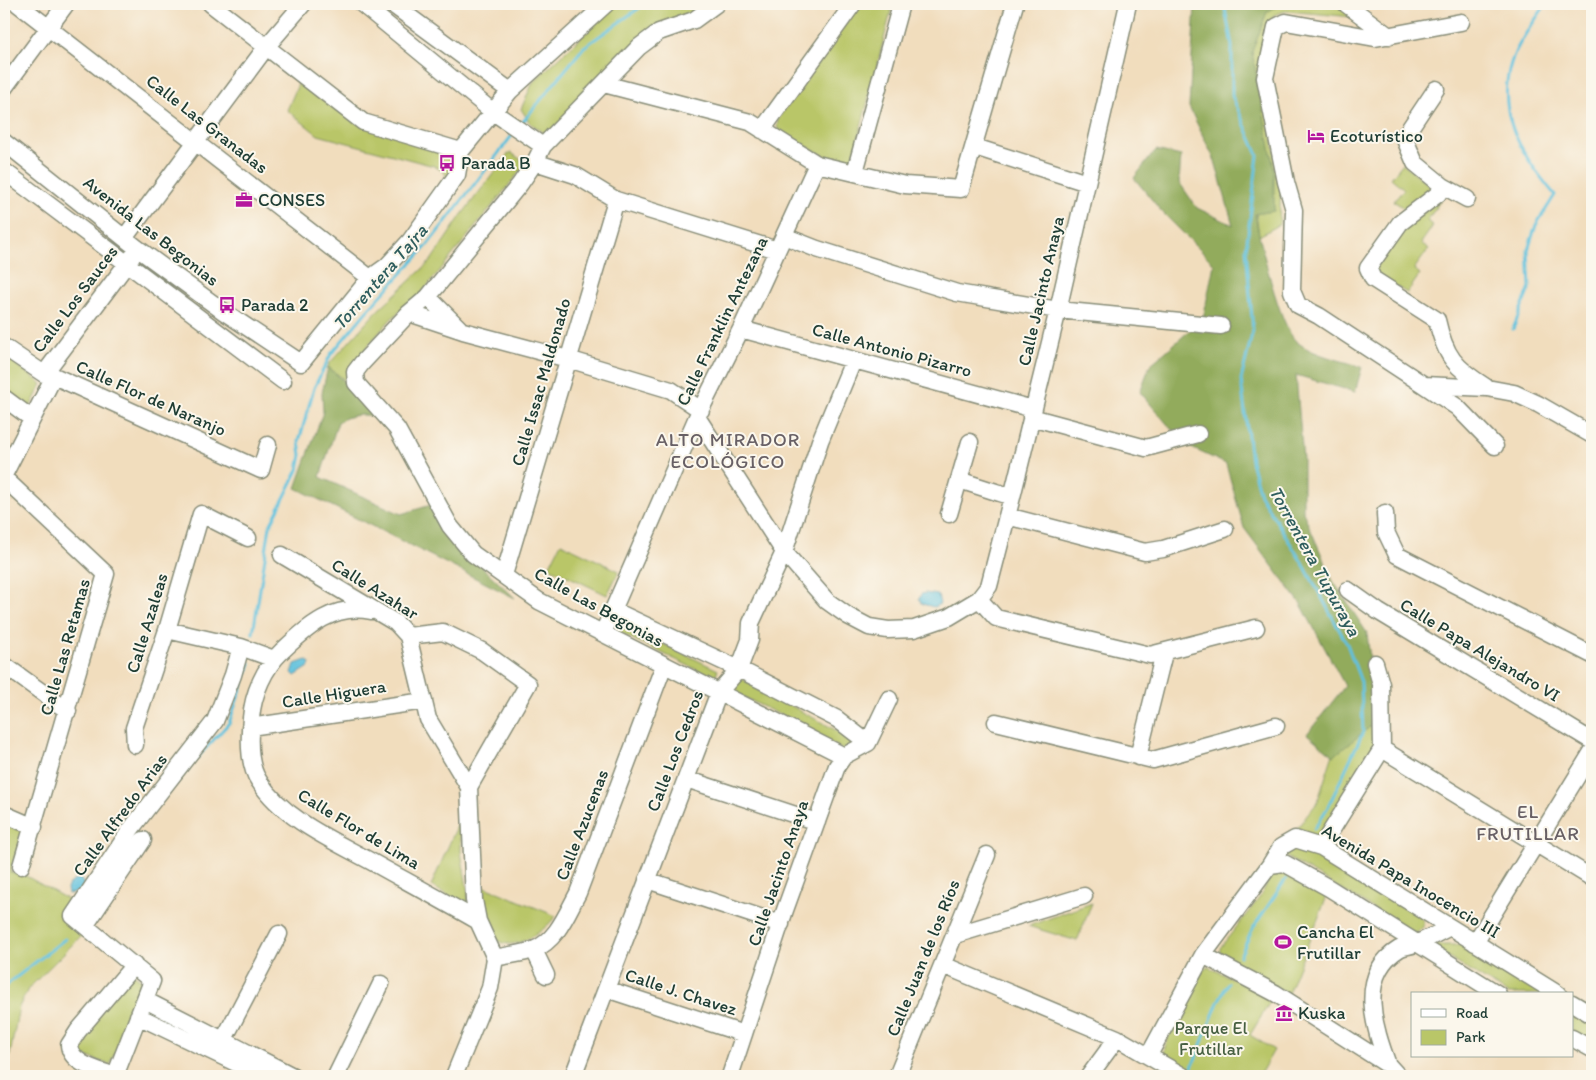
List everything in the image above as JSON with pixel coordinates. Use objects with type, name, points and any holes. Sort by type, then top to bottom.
[{"type":"street","name":"Calle Las Granadas","points":[[18,4],[197,141],[370,278]]},
{"type":"street","points":[[4,88],[66,4]]},
{"type":"street","points":[[211,4],[363,122],[461,151]]},
{"type":"street","name":"Calle Los Sauces","points":[[125,237],[267,46],[303,4]]},
{"type":"street","points":[[362,4],[490,115],[516,128],[543,146]]},
{"type":"street","points":[[392,4],[510,91]]},
{"type":"street","points":[[370,278],[387,266],[410,241],[457,175],[461,151],[510,91],[606,4]]},
{"type":"street","points":[[409,313],[428,298],[535,162],[543,146],[638,47],[659,32],[694,20],[716,4]]},
{"type":"street","points":[[762,130],[853,4]]},
{"type":"street","points":[[855,172],[901,4]]},
{"type":"street","points":[[604,84],[750,122],[817,164],[904,185],[961,189],[975,147],[1015,4]]},
{"type":"street","name":"Calle Jacinto Anaya","points":[[984,593],[1012,497],[1058,310],[1128,4]]},
{"type":"street","points":[[1346,4],[1389,36]]},
{"type":"street","points":[[1461,22],[1375,38],[1286,22],[1276,27],[1266,78],[1286,182],[1294,210],[1292,291],[1298,306],[1319,316],[1457,407],[1495,446]]},
{"type":"street","points":[[1436,89],[1404,137],[1415,163],[1443,186],[1467,200]]},
{"type":"street","name":"Avenida Las Begonias","points":[[4,142],[137,248],[223,311],[301,363],[370,278]]},
{"type":"street","points":[[975,147],[1087,182]]},
{"type":"street","points":[[535,162],[575,174],[616,200],[781,243],[817,249],[957,293],[1058,310],[1221,326]]},
{"type":"street","name":"Calle Franklin Antezana","points":[[603,633],[699,413],[741,329],[817,164]]},
{"type":"street","points":[[4,171],[127,266],[284,381]]},
{"type":"street","points":[[1443,186],[1438,194],[1400,223],[1368,268],[1373,279],[1437,320],[1442,343],[1462,372],[1488,388]]},
{"type":"street","name":"Calle Issac Maldonado","points":[[504,575],[616,200]]},
{"type":"street","name":"Calle Los Sauces","points":[[4,477],[49,375],[127,266],[137,248]]},
{"type":"street","points":[[428,298],[463,331]]},
{"type":"street","points":[[210,326],[223,311]]},
{"type":"street","points":[[409,313],[463,331],[568,359],[670,390],[699,413],[784,552],[804,577],[827,601],[848,616],[869,627],[888,630],[930,626],[949,618],[984,593],[996,618],[1150,655],[1164,654],[1256,628]]},
{"type":"street","name":"Calle Las Begonias","points":[[409,313],[355,372],[356,383],[397,429],[450,526],[473,554],[539,601],[844,756]]},
{"type":"street","name":"Calle Antonio Pizarro","points":[[741,329],[1146,448],[1198,434]]},
{"type":"street","name":"Calle Flor de Naranjo","points":[[4,347],[49,375],[260,470],[268,445]]},
{"type":"street","name":"Calle Los Cedros","points":[[573,1076],[719,692],[738,669],[750,640],[751,622],[784,552],[820,441],[853,361]]},
{"type":"street","points":[[1424,385],[1488,388],[1514,393],[1592,435]]},
{"type":"street","points":[[4,398],[31,418]]},
{"type":"street","points":[[949,514],[970,442]]},
{"type":"street","name":"Calle Las Retamas","points":[[4,477],[106,574],[68,711],[21,866]]},
{"type":"street","points":[[959,480],[1012,497]]},
{"type":"street","points":[[1385,513],[1386,532],[1397,555],[1592,655]]},
{"type":"street","name":"Calle Azaleas","points":[[135,745],[134,728],[167,630],[201,514],[248,538]]},
{"type":"street","points":[[1007,516],[1145,552],[1163,549],[1225,529]]},
{"type":"street","name":"Calle Azahar","points":[[282,554],[396,623],[408,636],[443,632],[482,651],[528,684],[469,787]]},
{"type":"street","name":"Calle Papa Alejandro VI","points":[[1348,590],[1379,612],[1592,741]]},
{"type":"street","name":"Calle Flor de Lima","points":[[378,612],[358,608],[338,610],[314,624],[274,659],[253,697],[250,727],[251,760],[258,780],[273,798],[295,817],[332,840],[478,921]]},
{"type":"street","name":"Calle Las Begonias","points":[[613,610],[738,669],[837,719],[868,743]]},
{"type":"street","points":[[167,630],[240,646],[274,659]]},
{"type":"street","points":[[408,636],[428,719],[469,787],[474,900],[478,921],[495,958],[490,988],[454,1076]]},
{"type":"street","name":"Calle Alfredo Arias","points":[[84,926],[74,916],[130,828],[215,721],[233,675],[240,646]]},
{"type":"street","points":[[1138,757],[1164,654]]},
{"type":"street","points":[[1322,847],[1382,749],[1381,684],[1376,663]]},
{"type":"street","points":[[4,665],[68,711]]},
{"type":"street","name":"Calle Azucenas","points":[[495,958],[534,950],[550,939],[563,923],[578,893],[664,665]]},
{"type":"street","points":[[844,756],[868,743],[889,699]]},
{"type":"street","name":"Calle Higuera","points":[[250,727],[424,701]]},
{"type":"street","points":[[996,722],[1153,760],[1276,726]]},
{"type":"street","points":[[1382,749],[1592,878]]},
{"type":"street","points":[[1475,944],[1592,752]]},
{"type":"street","name":"Calle Jacinto Anaya","points":[[730,1076],[780,924],[837,766],[844,756]]},
{"type":"street","points":[[686,779],[817,822]]},
{"type":"street","points":[[4,814],[34,827]]},
{"type":"street","name":"Avenida Papa Inocencio III","points":[[1270,865],[1281,847],[1290,840],[1301,839],[1322,847],[1448,928],[1555,992]]},
{"type":"street","points":[[134,966],[78,1031],[69,1045],[72,1056],[78,1061],[115,1076],[152,981],[134,966],[84,926],[143,840]]},
{"type":"street","name":"Calle Juan de los Ríos","points":[[896,1076],[987,855]]},
{"type":"street","points":[[1149,1055],[1203,955],[1270,865],[1284,863],[1495,992]]},
{"type":"street","points":[[647,880],[780,924]]},
{"type":"street","points":[[955,934],[1084,896]]},
{"type":"street","points":[[1393,1071],[1373,1015],[1372,993],[1377,975],[1387,960],[1399,949],[1416,944],[1448,928]]},
{"type":"street","points":[[223,1041],[279,934]]},
{"type":"street","points":[[534,950],[546,975]]},
{"type":"street","points":[[1203,955],[1275,993],[1393,1071]]},
{"type":"street","points":[[943,964],[1117,1038],[1149,1055],[1178,1075]]},
{"type":"street","points":[[336,1076],[381,984]]},
{"type":"street","name":"Calle J. Chavez","points":[[606,989],[744,1034]]},
{"type":"street","points":[[145,1000],[290,1076]]},
{"type":"street","points":[[1574,1003],[1592,1015]]},
{"type":"street","points":[[138,1016],[263,1076]]},
{"type":"street","points":[[1089,1076],[1117,1038]]},
{"type":"street","points":[[1574,1039],[1592,1049]]},
{"type":"green space","points":[[617,4],[709,4],[690,14],[546,134],[530,123],[521,109],[533,82]]},
{"type":"green space","points":[[860,4],[893,4],[853,158],[845,162],[837,162],[779,132],[777,126],[778,119]]},
{"type":"green space","points":[[1195,4],[1281,4],[1267,12],[1252,52],[1274,169],[1274,211],[1255,214],[1261,242],[1277,302],[1290,334],[1297,342],[1312,351],[1362,367],[1355,392],[1296,375],[1303,460],[1303,512],[1333,581],[1367,633],[1377,721],[1334,756],[1307,734],[1345,686],[1301,604],[1244,528],[1226,464],[1185,445],[1140,392],[1150,365],[1203,319],[1214,264],[1162,212],[1134,178],[1156,150],[1181,156],[1179,182],[1197,208],[1233,225],[1215,161],[1189,107]]},
{"type":"green space","points":[[1230,4],[1334,4],[1354,17],[1286,11],[1274,15],[1262,49],[1261,74],[1281,187],[1279,225],[1259,236]]},
{"type":"green space","points":[[299,82],[453,157],[448,180],[444,172],[434,166],[318,135],[287,110]]},
{"type":"green space","points":[[510,152],[526,163],[421,294],[391,319],[360,355],[345,380],[328,367],[377,311],[430,262],[463,213]]},
{"type":"green space","points":[[1403,163],[1430,186],[1431,193],[1406,210],[1394,201],[1404,189],[1391,178]]},
{"type":"green space","points":[[1442,198],[1427,221],[1433,226],[1421,243],[1429,249],[1414,269],[1420,274],[1407,293],[1380,277],[1375,268],[1404,228]]},
{"type":"green space","points":[[4,355],[42,384],[29,409],[4,393]]},
{"type":"green space","points":[[328,367],[371,405],[379,418],[369,415],[358,415],[338,422],[320,477],[401,514],[431,505],[485,570],[515,598],[296,488],[323,412],[322,393]]},
{"type":"green space","points":[[561,543],[619,571],[607,595],[549,567]]},
{"type":"green space","points":[[613,620],[718,670],[714,678],[610,628]]},
{"type":"green space","points":[[742,679],[852,739],[852,745],[843,750],[799,724],[729,690],[737,680]]},
{"type":"green space","points":[[1373,690],[1376,750],[1323,837],[1316,838],[1297,828],[1317,803],[1336,745]]},
{"type":"green space","points":[[461,817],[461,852],[468,893],[468,906],[431,886]]},
{"type":"green space","points":[[4,818],[22,831],[21,841],[10,872],[26,876],[74,903],[83,934],[28,989],[19,1007],[6,1076],[4,1076]]},
{"type":"green space","points":[[1292,845],[1309,847],[1419,916],[1423,920],[1423,927],[1416,934],[1283,855]]},
{"type":"green space","name":"Parque El Frutillar","points":[[1278,867],[1328,894],[1288,993],[1220,957],[1220,948],[1260,897],[1274,870]]},
{"type":"green space","points":[[478,884],[556,916],[534,936],[515,944],[506,944],[497,940],[487,928],[481,910]]},
{"type":"green space","points":[[1092,903],[1077,941],[1028,926]]},
{"type":"green space","points":[[1435,945],[1464,945],[1543,992],[1505,992],[1434,949]]},
{"type":"green space","name":"Parque El Frutillar","points":[[1208,967],[1273,997],[1250,1035],[1274,1050],[1259,1076],[1198,1076],[1164,1056],[1168,1039],[1180,1013],[1204,969]]},
{"type":"green space","points":[[132,973],[144,982],[110,1065],[77,1053],[74,1042]]},
{"type":"green space","points":[[1574,1011],[1592,1022],[1592,1044],[1574,1033]]},
{"type":"water","points":[[921,594],[938,595],[940,604],[934,607],[922,604],[919,599]]},
{"type":"water","points":[[306,660],[310,663],[309,667],[295,676],[292,673],[295,664]]},
{"type":"water","points":[[79,877],[84,884],[80,892],[68,894],[69,884]]},
{"type":"waterway","name":"Torrentera Tajra","points":[[521,124],[584,47],[645,4]]},
{"type":"waterway","name":"Torrentera Tupuraya","points":[[1224,4],[1232,45],[1232,96],[1258,155],[1246,249],[1253,330],[1241,380],[1251,461],[1260,495],[1305,567],[1347,644],[1361,682],[1363,732],[1328,807],[1314,829]]},
{"type":"waterway","points":[[1513,329],[1530,287],[1528,250],[1536,225],[1555,195],[1532,166],[1515,134],[1509,118],[1507,82],[1511,63],[1518,47],[1546,4]]},
{"type":"waterway","name":"Torrentera Tajra","points":[[253,633],[270,526],[298,470],[301,455],[299,441],[314,388],[331,354],[366,312],[426,247],[514,133]]},
{"type":"waterway","name":"Torrentera Tajra","points":[[197,758],[229,723],[250,663]]},
{"type":"waterway","name":"Torrentera Tupuraya","points":[[1240,956],[1253,928],[1286,879]]},
{"type":"waterway","name":"Torrentera Tajra","points":[[4,987],[65,939]]},
{"type":"waterway","name":"Torrentera Tupuraya","points":[[1192,1067],[1219,1000],[1228,983]]},
{"type":"place","name":"Ecoturístico","points":[[1316,136]]},
{"type":"place","name":"Parada B","points":[[447,163]]},
{"type":"place","name":"CONSES","points":[[244,200]]},
{"type":"place","name":"Parada 2","points":[[227,305]]},
{"type":"place","name":"Cancha El Frutillar","points":[[1283,942]]},
{"type":"place","name":"Kuska","points":[[1284,1013]]},
{"type":"district","name":"ALTO MIRADOR ECOLÓGICO","points":[[728,450]]},
{"type":"district","name":"EL FRUTILLAR","points":[[1528,822]]}]
